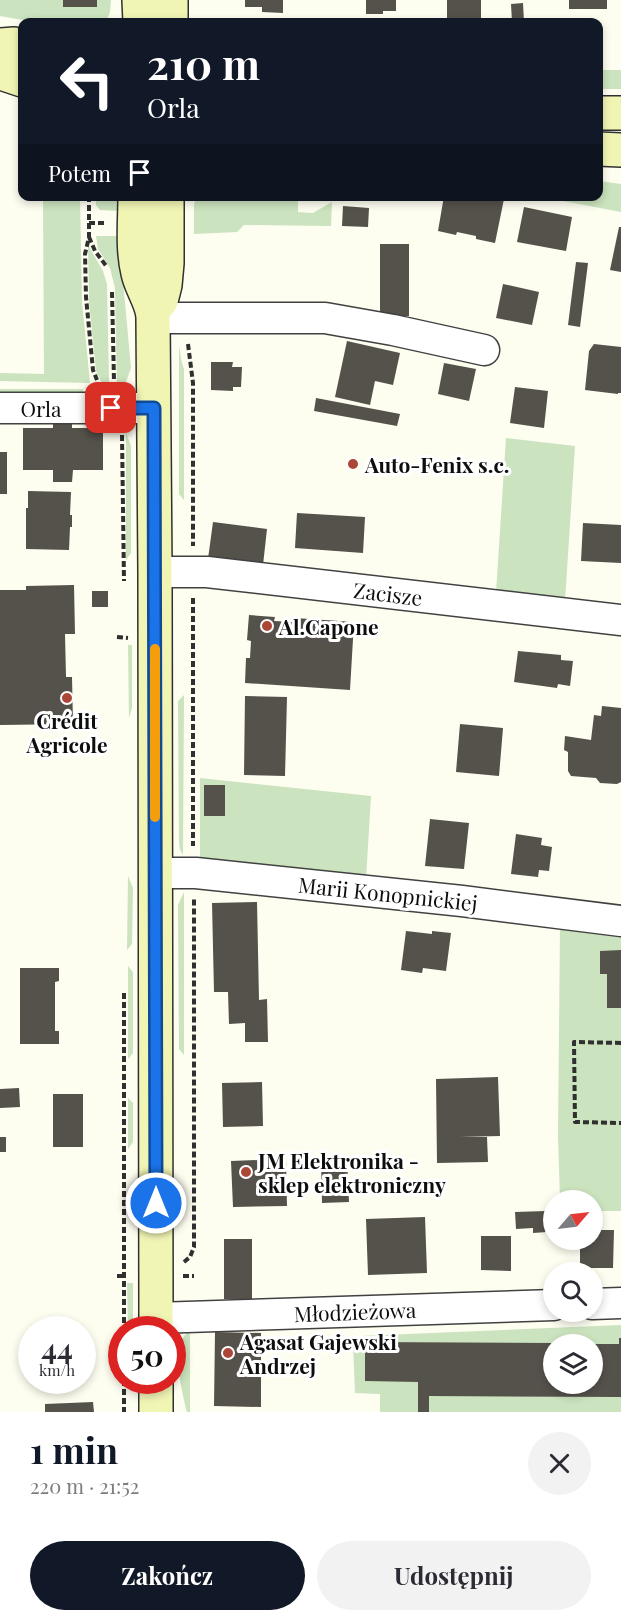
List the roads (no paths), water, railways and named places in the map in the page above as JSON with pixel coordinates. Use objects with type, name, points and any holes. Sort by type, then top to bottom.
[{"type":"main road","points":[[139,0],[140,18]]},
{"type":"main road","points":[[171,0],[171,18]]},
{"type":"main road","points":[[0,45],[18,46]]},
{"type":"main road","points":[[0,70],[18,79]]},
{"type":"main road","points":[[603,113],[621,113]]},
{"type":"main road","points":[[603,150],[621,150]]},
{"type":"main road","points":[[135,201],[136,262],[140,283],[153,314],[156,1316]]},
{"type":"main road","points":[[153,314],[165,285],[167,201]]},
{"type":"main road","points":[[156,1394],[156,1412]]},
{"type":"street","points":[[153,314],[325,318],[484,350]]},
{"type":"street","name":"Orla","points":[[0,408],[109,397],[154,408]]},
{"type":"street","name":"Zacisze","points":[[155,572],[207,572],[621,620]]},
{"type":"street","name":"Marii Konopnickiej","points":[[155,873],[196,873],[621,921]]},
{"type":"street","points":[[603,1304],[621,1303]]},
{"type":"street","name":"Młodzieżowa","points":[[186,1323],[543,1306]]},
{"type":"place","name":"Auto-Fenix s.c.","points":[[353,464]]},
{"type":"place","name":"Al.Capone","points":[[267,626]]},
{"type":"place","name":"Crédit Agricole","points":[[67,698]]},
{"type":"place","name":"JM Elektronika - sklep elektroniczny","points":[[246,1172]]},
{"type":"place","name":"Agasat Gajewski Andrzej","points":[[228,1353]]}]
